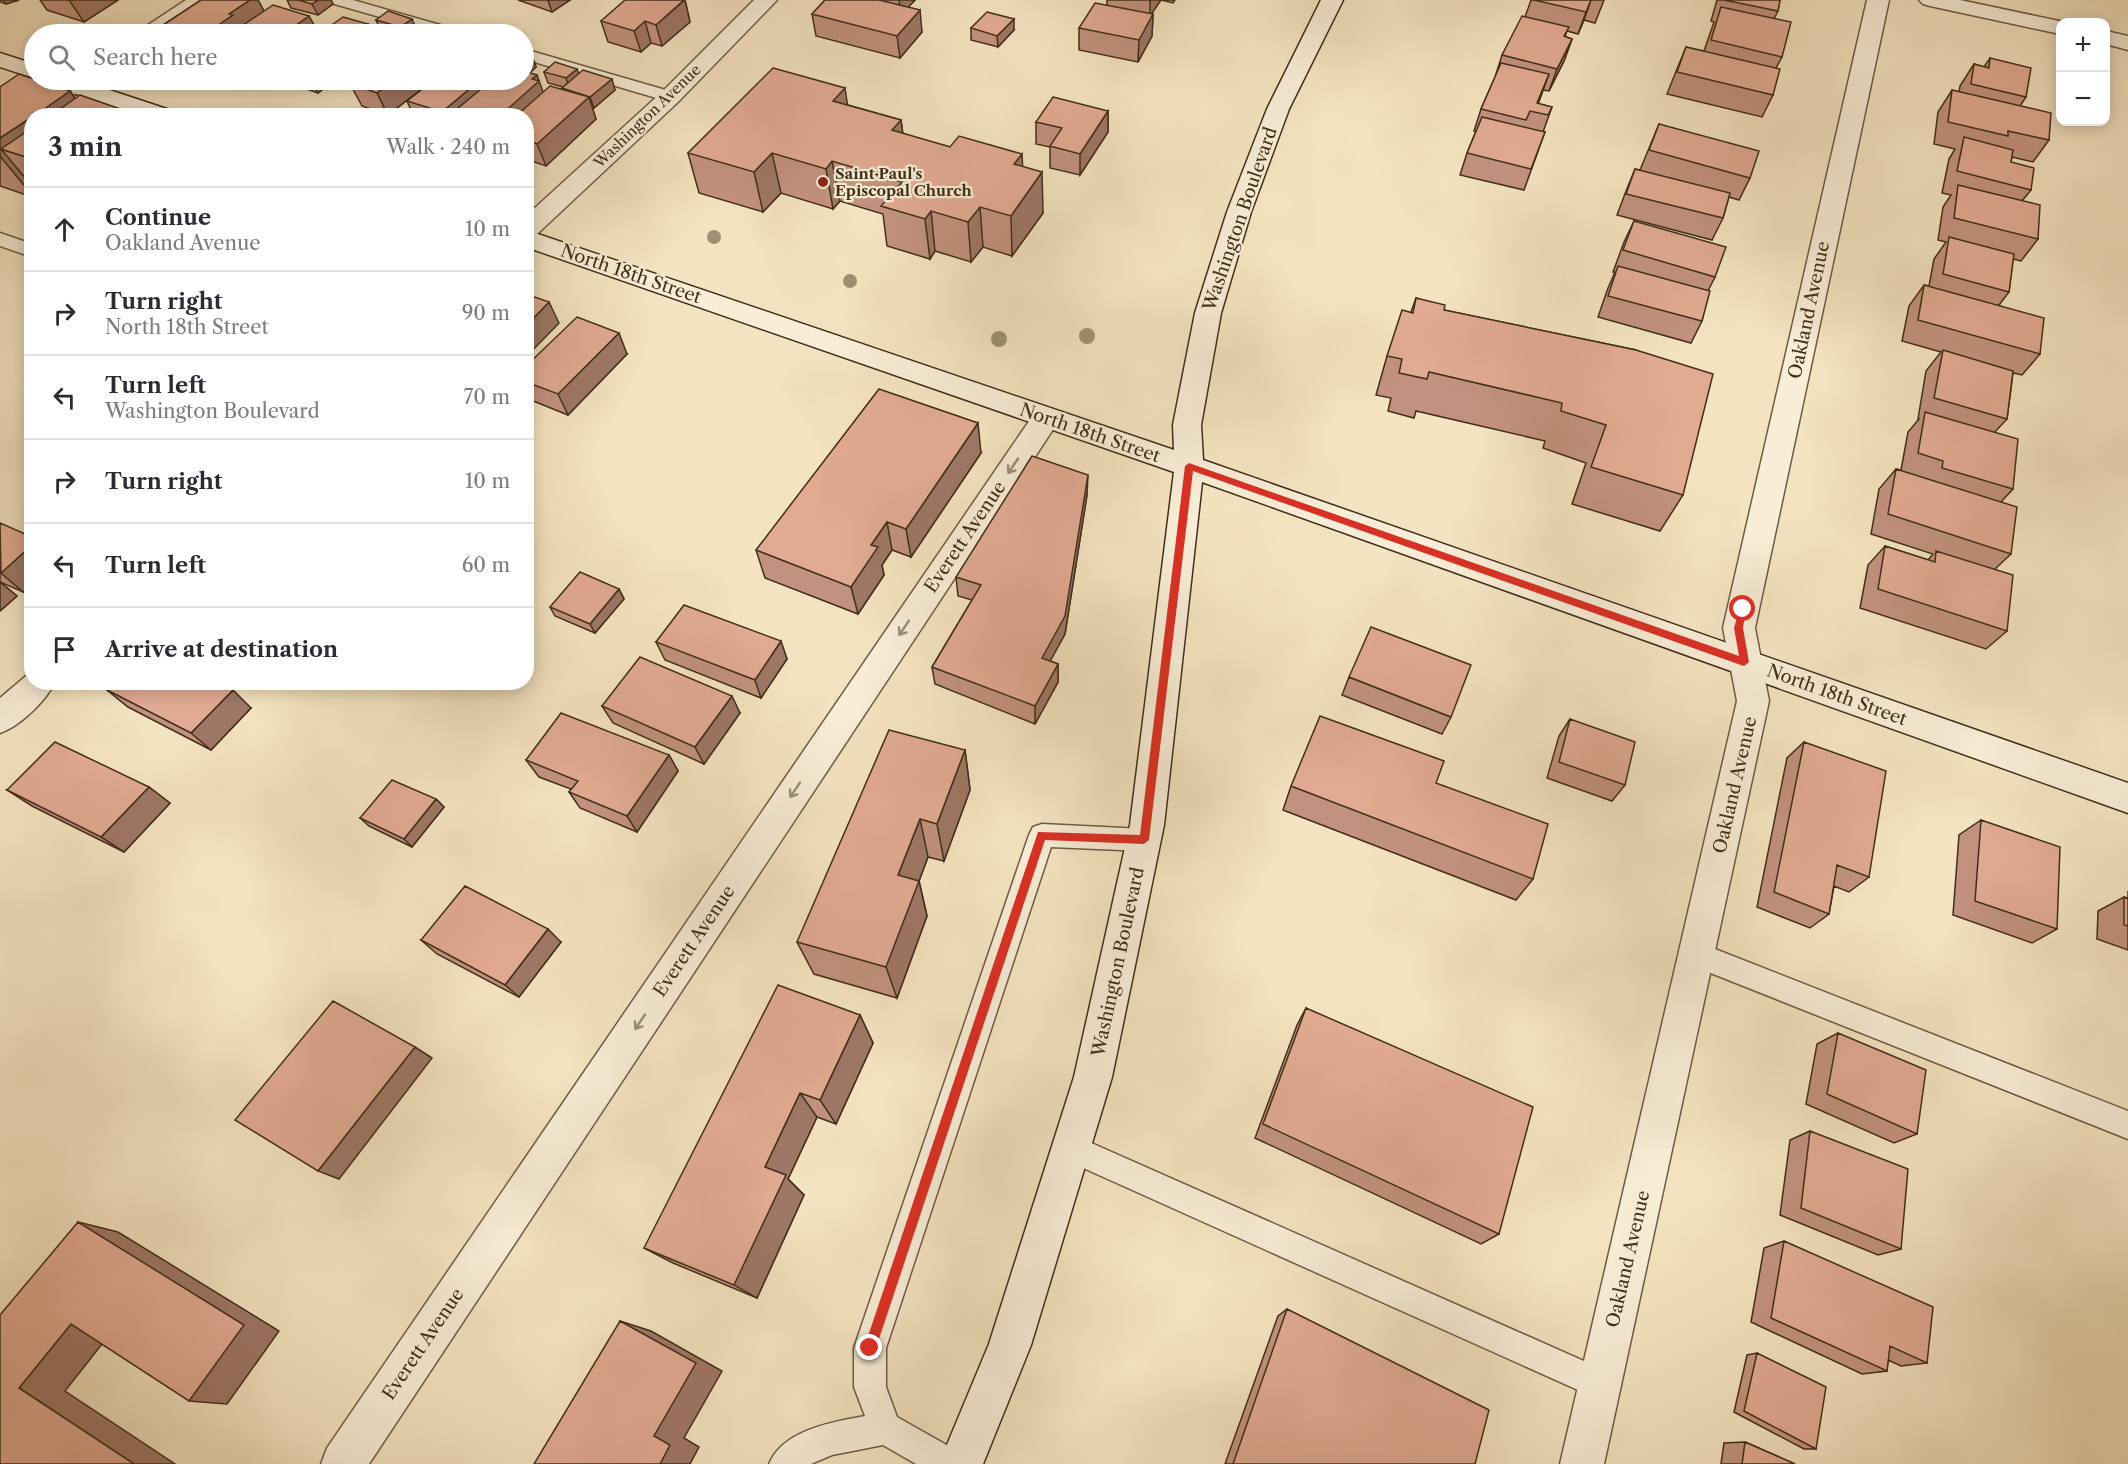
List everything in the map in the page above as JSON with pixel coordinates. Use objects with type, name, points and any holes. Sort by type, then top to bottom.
[{"type":"street","points":[[165,24],[200,0]]},
{"type":"street","name":"Washington Avenue","points":[[534,223],[670,97],[766,0]]},
{"type":"street","name":"Washington Boulevard","points":[[961,1464],[1010,1345],[1093,1077],[1144,840],[1189,466],[1187,425],[1208,313],[1239,212],[1278,109],[1332,0]]},
{"type":"street","name":"Oakland Avenue","points":[[1582,1464],[1753,701],[1739,628],[1878,0]]},
{"type":"street","points":[[1930,0],[2056,27]]},
{"type":"street","points":[[2110,39],[2128,43]]},
{"type":"street","points":[[0,60],[24,68]]},
{"type":"street","points":[[36,108],[60,90]]},
{"type":"street","points":[[96,90],[144,108]]},
{"type":"street","points":[[0,135],[24,117]]},
{"type":"street","name":"North 18th Street","points":[[534,241],[1189,466],[2128,798]]},
{"type":"street","name":"Everett Avenue","points":[[343,1464],[1046,418]]},
{"type":"street","points":[[0,719],[31,690]]},
{"type":"lane","points":[[336,0],[420,24]]},
{"type":"lane","points":[[534,57],[670,97]]},
{"type":"lane","points":[[0,239],[24,248]]},
{"type":"lane","points":[[947,1464],[885,1428],[870,1387],[870,1348],[1042,835],[1144,840]]},
{"type":"lane","points":[[1697,955],[2128,1125]]},
{"type":"lane","points":[[1071,1148],[1600,1384]]},
{"type":"lane","points":[[785,1464],[798,1451],[820,1443],[885,1428]]},
{"type":"building","points":[[201,0],[250,0],[229,14],[233,15],[220,24],[165,24]]},
{"type":"building","points":[[298,0],[318,0],[312,4]]},
{"type":"building","points":[[625,0],[684,0],[656,25],[645,21],[634,31],[601,21]]},
{"type":"building","points":[[825,0],[879,0],[920,10],[897,36],[812,14]]},
{"type":"building","points":[[1534,0],[1591,0],[1586,12]]},
{"type":"building","points":[[1724,0],[1780,0],[1778,11]]},
{"type":"building","points":[[1095,3],[1153,14],[1139,40],[1079,28]]},
{"type":"building","points":[[273,5],[309,16],[297,24],[245,24]]},
{"type":"building","points":[[1721,7],[1791,22],[1782,57],[1711,40]]},
{"type":"building","points":[[388,11],[412,19],[404,24],[390,24],[376,20]]},
{"type":"building","points":[[987,12],[1014,19],[997,36],[971,28]]},
{"type":"building","points":[[1522,16],[1569,27],[1564,36],[1572,39],[1557,69],[1502,55]]},
{"type":"building","points":[[343,17],[368,24],[333,24]]},
{"type":"building","points":[[1686,47],[1780,69],[1773,95],[1677,72]]},
{"type":"building","points":[[1990,58],[2031,68],[2026,97],[1971,84],[1974,64],[1989,68]]},
{"type":"building","points":[[555,62],[577,69],[566,78],[544,72]]},
{"type":"building","points":[[1501,63],[1549,74],[1537,103],[1552,107],[1548,115],[1530,111],[1526,120],[1481,109]]},
{"type":"building","points":[[773,68],[845,88],[833,101],[901,120],[892,130],[950,147],[959,136],[1022,154],[1014,164],[1042,172],[1011,216],[980,207],[968,222],[931,211],[925,219],[881,206],[902,182],[832,161],[826,169],[772,153],[754,172],[688,153]]},
{"type":"building","points":[[583,70],[612,79],[590,97],[562,88]]},
{"type":"building","points":[[19,74],[24,76],[24,90],[70,91],[46,108],[24,108],[24,122],[0,138],[0,87]]},
{"type":"building","points":[[550,86],[589,97],[537,144],[534,143],[534,108],[525,108]]},
{"type":"building","points":[[421,90],[468,90],[447,108],[429,108],[407,101]]},
{"type":"building","points":[[480,90],[529,90],[509,108],[458,108]]},
{"type":"building","points":[[1952,90],[2051,113],[2049,140],[2008,131],[2008,136],[1948,122]]},
{"type":"building","points":[[80,95],[118,108],[61,108]]},
{"type":"building","points":[[1053,97],[1108,111],[1080,154],[1050,146],[1062,128],[1036,122]]},
{"type":"building","points":[[1482,117],[1545,132],[1531,169],[1467,153]]},
{"type":"building","points":[[1659,124],[1759,151],[1750,178],[1649,150]]},
{"type":"building","points":[[24,133],[24,156],[1,149]]},
{"type":"building","points":[[1964,137],[2013,150],[2011,162],[2034,168],[2031,190],[1957,171]]},
{"type":"building","points":[[1635,169],[1730,193],[1723,218],[1626,194]]},
{"type":"building","points":[[1958,185],[2040,205],[2038,239],[1954,218]]},
{"type":"building","points":[[1634,221],[1726,247],[1715,277],[1623,250]]},
{"type":"building","points":[[1949,237],[2014,254],[2009,292],[1943,274]]},
{"type":"building","points":[[1618,266],[1710,291],[1702,321],[1608,296]]},
{"type":"building","points":[[1924,285],[2044,318],[2040,354],[1918,320]]},
{"type":"building","points":[[534,297],[549,302],[534,318]]},
{"type":"building","points":[[1416,298],[1445,305],[1444,310],[1636,350],[1713,374],[1683,495],[1591,467],[1606,425],[1561,411],[1562,403],[1429,372],[1427,379],[1399,373],[1402,359],[1387,356],[1402,310],[1413,313]]},
{"type":"building","points":[[577,317],[619,333],[558,394],[534,385],[534,358]]},
{"type":"building","points":[[1943,350],[2013,371],[2007,419],[1934,398]]},
{"type":"building","points":[[879,389],[978,423],[906,529],[887,522],[871,545],[878,547],[851,587],[756,550]]},
{"type":"building","points":[[1925,412],[2018,439],[2013,489],[1942,468],[1943,461],[1918,453]]},
{"type":"building","points":[[1032,456],[1088,475],[1065,616],[1042,658],[1058,664],[1035,706],[932,667],[981,585],[956,577]]},
{"type":"building","points":[[1896,469],[2017,507],[2011,554],[1888,514]]},
{"type":"building","points":[[0,523],[24,534],[24,552],[1,573]]},
{"type":"building","points":[[1885,546],[1935,562],[1936,551],[2013,575],[2007,631],[1878,589]]},
{"type":"building","points":[[580,572],[619,589],[590,624],[550,607]]},
{"type":"building","points":[[684,605],[781,641],[755,680],[656,642]]},
{"type":"building","points":[[1371,627],[1471,665],[1451,717],[1349,677]]},
{"type":"building","points":[[640,657],[732,696],[695,747],[602,706]]},
{"type":"building","points":[[107,690],[233,690],[191,733]]},
{"type":"building","points":[[561,713],[669,755],[627,816],[569,792],[578,781],[526,760]]},
{"type":"building","points":[[1320,716],[1444,761],[1436,783],[1548,824],[1533,879],[1291,786]]},
{"type":"building","points":[[1570,719],[1635,742],[1625,785],[1559,762]]},
{"type":"building","points":[[889,730],[965,750],[937,824],[920,819],[898,875],[919,881],[886,967],[797,942]]},
{"type":"building","points":[[55,742],[149,787],[101,837],[7,790]]},
{"type":"building","points":[[1804,742],[1886,771],[1869,877],[1837,865],[1829,914],[1774,892]]},
{"type":"building","points":[[392,780],[436,799],[404,839],[360,818]]},
{"type":"building","points":[[1981,820],[2060,847],[2057,929],[1975,901]]},
{"type":"building","points":[[465,886],[548,929],[505,985],[421,940]]},
{"type":"building","points":[[2124,897],[2128,899],[2128,926],[2124,925]]},
{"type":"building","points":[[778,985],[860,1015],[820,1100],[800,1093],[765,1167],[786,1175],[734,1285],[644,1248]]},
{"type":"building","points":[[333,1001],[415,1047],[318,1171],[235,1120]]},
{"type":"building","points":[[1306,1008],[1533,1107],[1499,1234],[1263,1124]]},
{"type":"building","points":[[1838,1033],[1926,1070],[1917,1134],[1827,1094]]},
{"type":"building","points":[[1810,1131],[1908,1169],[1901,1249],[1801,1208]]},
{"type":"building","points":[[78,1222],[244,1325],[189,1401],[71,1324],[19,1388],[134,1464],[0,1464],[0,1315]]},
{"type":"building","points":[[1784,1241],[1933,1307],[1927,1363],[1890,1346],[1887,1371],[1771,1318]]},
{"type":"building","points":[[1287,1309],[1489,1410],[1475,1464],[1233,1464]]},
{"type":"building","points":[[620,1321],[696,1363],[654,1436],[670,1445],[660,1464],[534,1464]]},
{"type":"building","points":[[1757,1353],[1826,1387],[1816,1449],[1744,1411]]},
{"type":"building","points":[[1745,1442],[1795,1464],[1742,1464]]},
{"type":"place","name":"Saint Paul's Episcopal Church","points":[[823,182]]},
{"type":"route","points":[[870,1348],[1042,835],[1144,840],[1189,466],[1744,662],[1739,628],[1743,609]]}]
